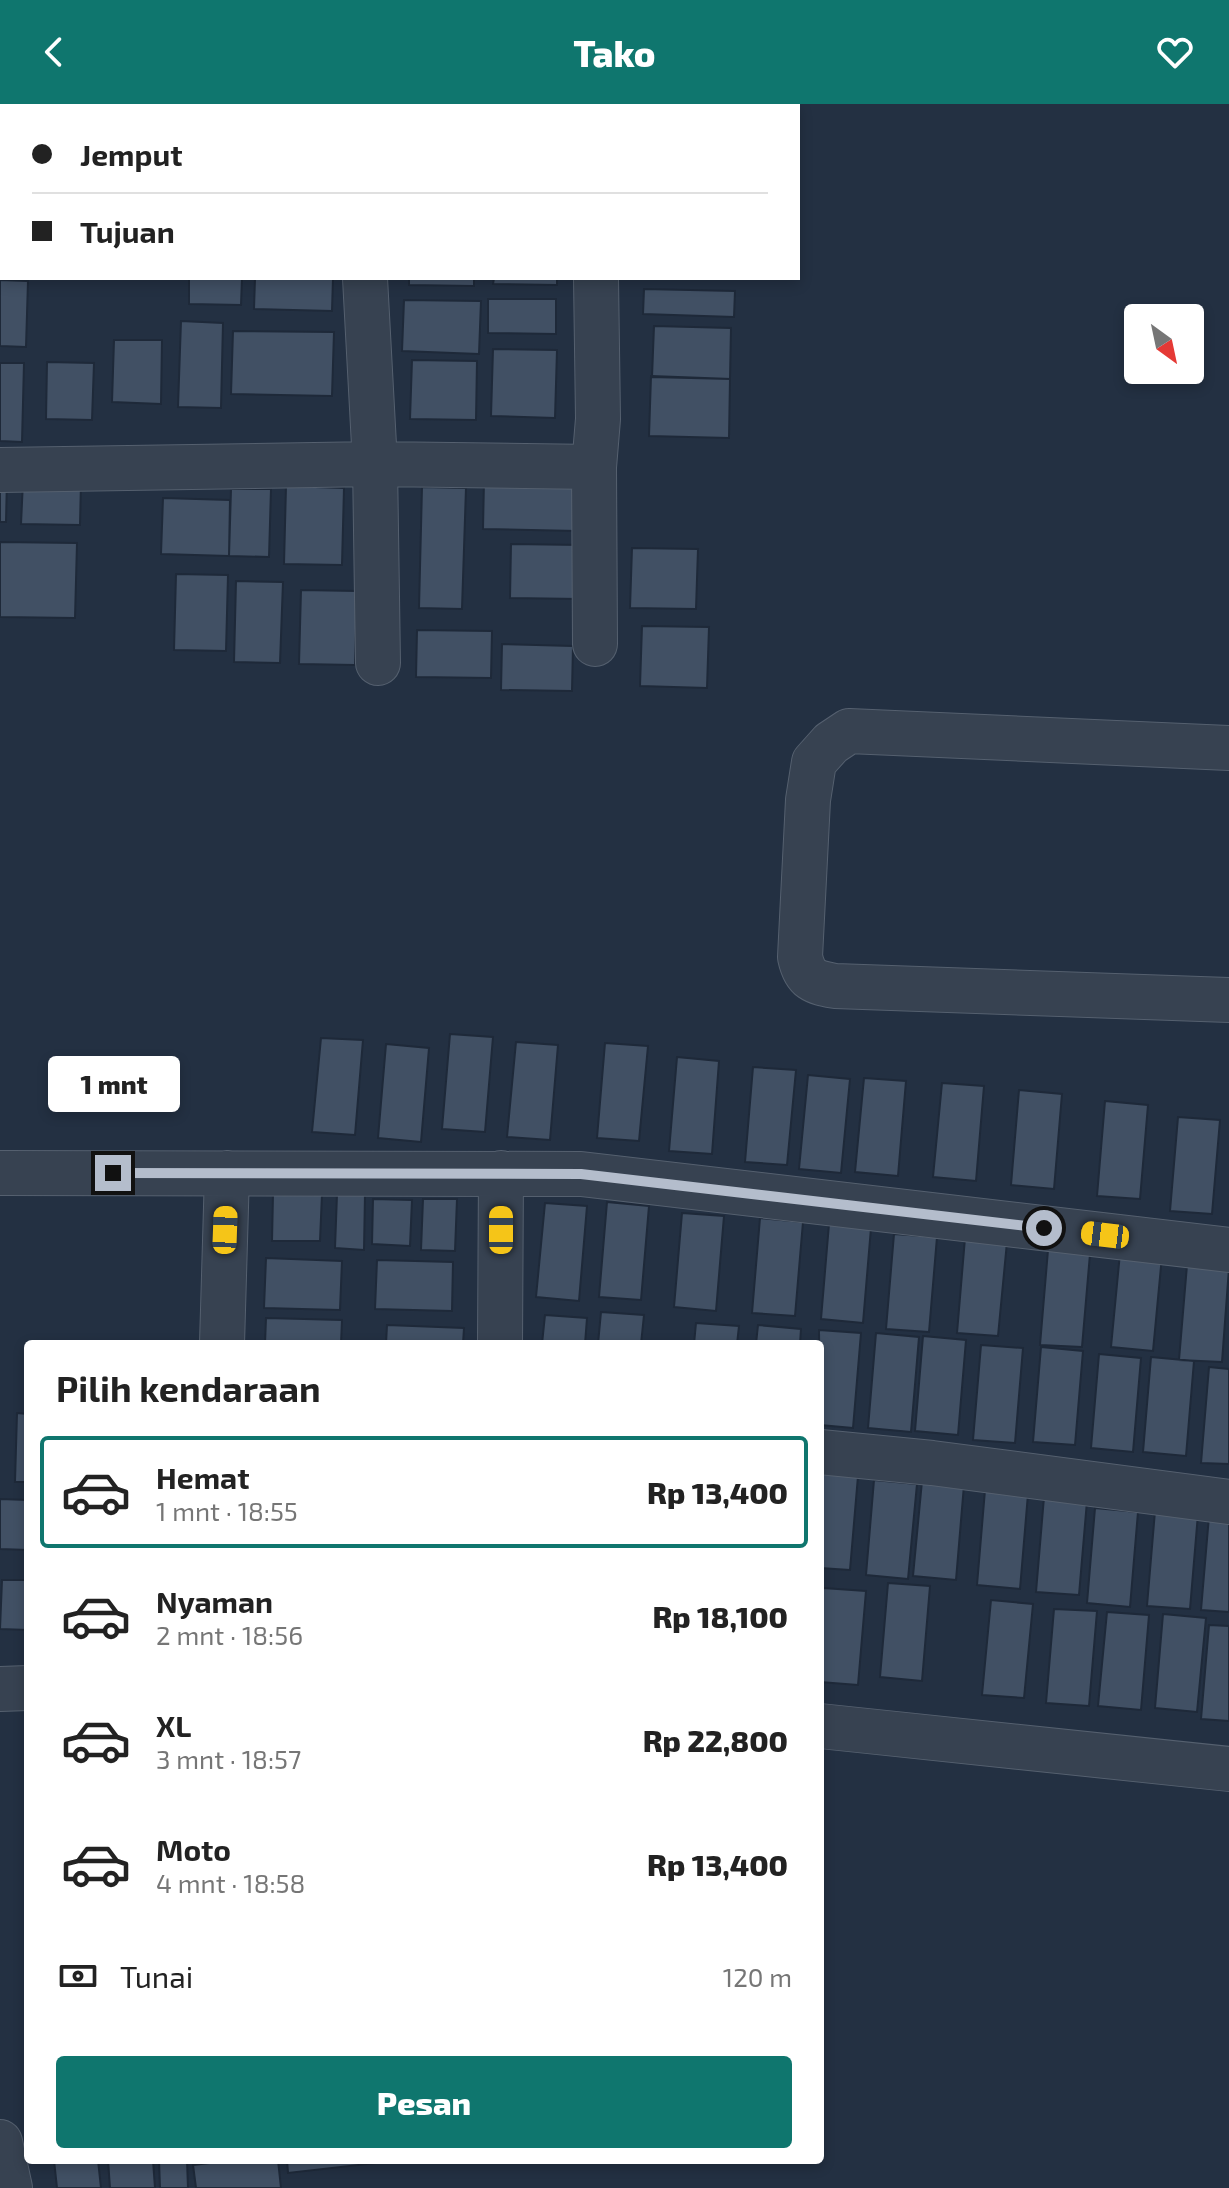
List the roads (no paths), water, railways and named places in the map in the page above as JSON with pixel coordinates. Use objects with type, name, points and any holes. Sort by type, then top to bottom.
[{"type":"street","points":[[365,280],[375,464],[378,663]]},
{"type":"street","points":[[595,644],[596,280]]},
{"type":"street","points":[[0,470],[375,464],[594,467]]},
{"type":"street","points":[[1229,748],[849,731],[831,743],[814,762],[808,800],[800,957],[803,971],[815,982],[835,986],[1229,1000]]},
{"type":"street","points":[[0,1173],[581,1174],[1229,1250]]},
{"type":"street","points":[[222,1340],[227,1173]]},
{"type":"street","points":[[500,1340],[501,1173]]},
{"type":"street","points":[[824,1452],[932,1463],[1229,1502]]},
{"type":"street","points":[[0,1689],[24,1688]]},
{"type":"street","points":[[824,1726],[1229,1769]]},
{"type":"street","points":[[0,2142],[10,2188]]}]
